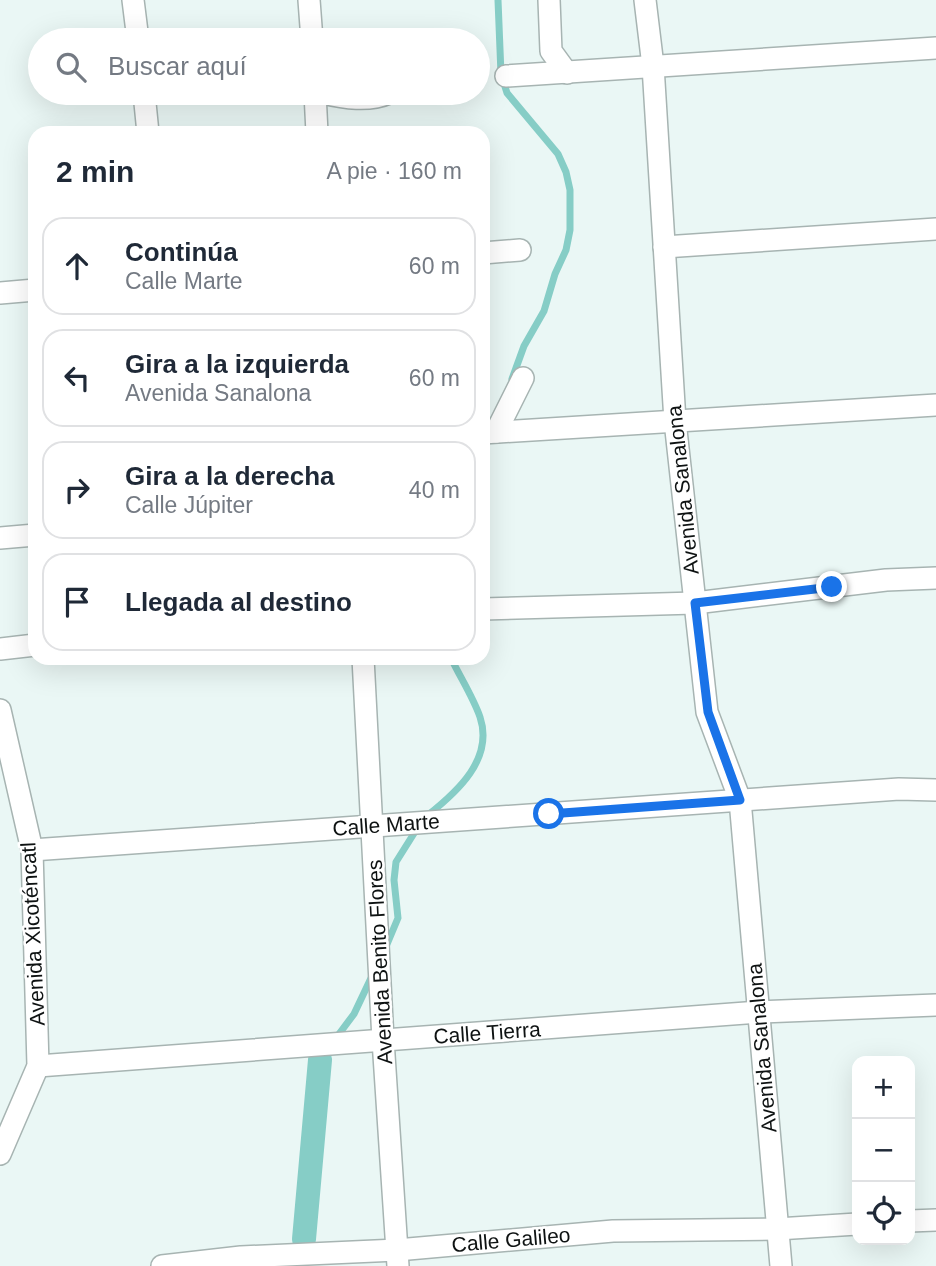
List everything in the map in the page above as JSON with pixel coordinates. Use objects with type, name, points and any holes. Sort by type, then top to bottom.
[{"type":"street","points":[[133,0],[136,28]]},
{"type":"street","points":[[309,0],[311,28]]},
{"type":"street","points":[[549,0],[551,51],[567,73]]},
{"type":"street","name":"Avenida Sanalona","points":[[645,0],[653,66],[675,421],[708,712],[740,800],[780,1266]]},
{"type":"street","points":[[506,76],[936,48]]},
{"type":"street","points":[[145,105],[147,126]]},
{"type":"street","points":[[316,105],[317,126]]},
{"type":"street","points":[[664,247],[936,229]]},
{"type":"street","points":[[490,252],[520,250]]},
{"type":"street","points":[[0,293],[28,291]]},
{"type":"street","points":[[490,430],[523,378]]},
{"type":"street","points":[[490,432],[936,405]]},
{"type":"street","points":[[0,538],[28,536]]},
{"type":"street","points":[[490,609],[695,603],[886,580],[936,578]]},
{"type":"street","points":[[0,649],[28,646]]},
{"type":"street","name":"Avenida Benito Flores","points":[[363,665],[383,1040],[398,1258]]},
{"type":"street","name":"Avenida Xicoténcatl","points":[[0,710],[33,850],[38,1066],[0,1153]]},
{"type":"street","name":"Calle Marte","points":[[33,850],[899,789],[936,790]]},
{"type":"street","name":"Calle Tierra","points":[[38,1066],[760,1012],[936,1005]]},
{"type":"street","points":[[915,1222],[936,1220]]},
{"type":"street","name":"Calle Galileo","points":[[162,1266],[241,1257],[398,1258],[613,1231],[777,1229],[852,1224]]},
{"type":"waterway","points":[[498,0],[501,74],[507,93],[558,154],[570,190],[570,230],[566,250],[555,274],[544,311],[524,346],[512,379]]},
{"type":"waterway","points":[[428,815],[461,785],[482,747],[480,717],[455,665]]},
{"type":"waterway","points":[[385,949],[398,918],[394,880],[396,862],[418,827]]},
{"type":"waterway","points":[[336,1038],[354,1014],[372,976]]},
{"type":"waterway","points":[[320,1060],[329,1048]]},
{"type":"waterway","points":[[304,1239],[320,1060]]},
{"type":"route","points":[[549,814],[740,800],[708,712],[695,603],[832,587]]}]
